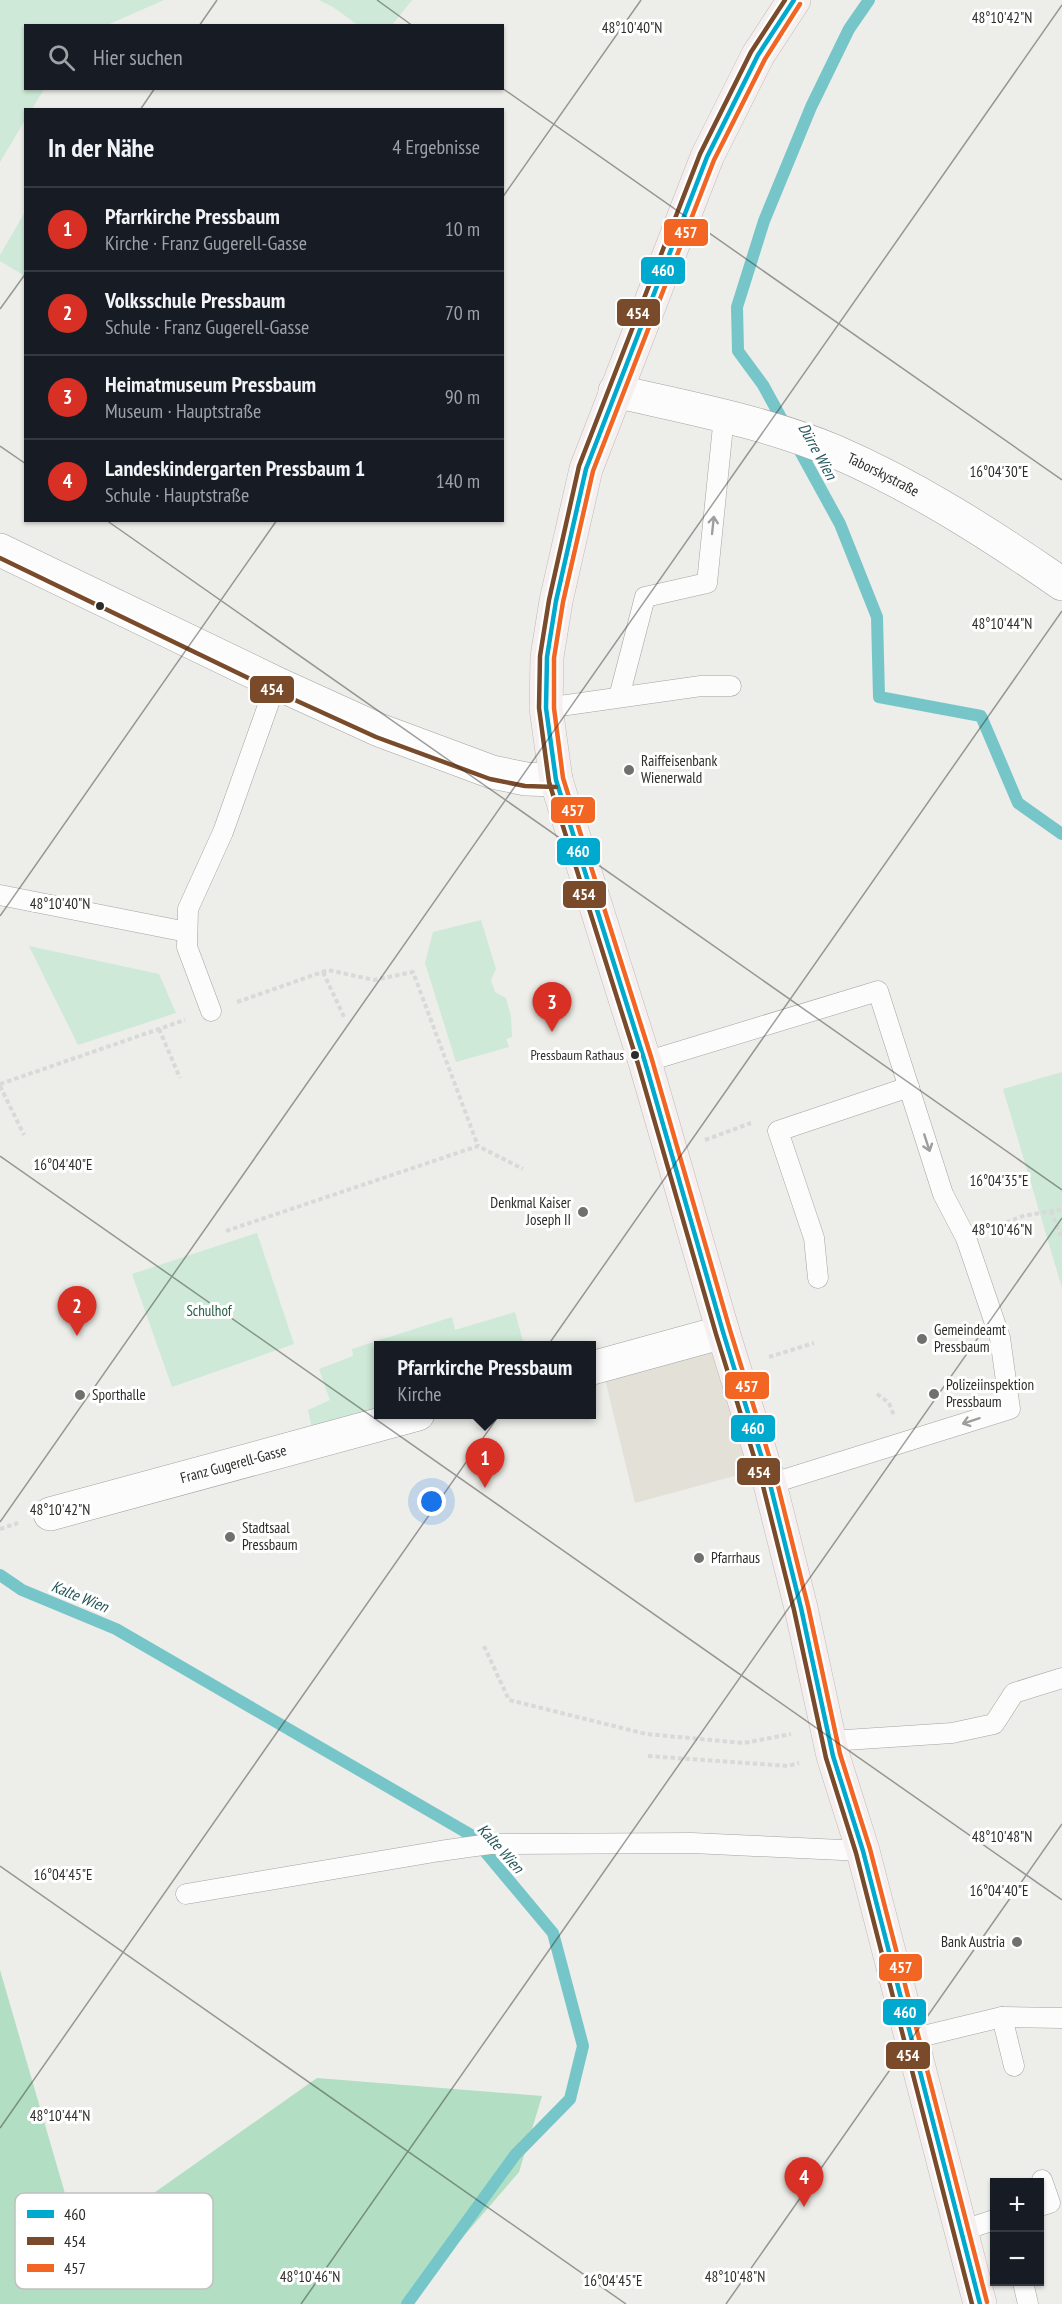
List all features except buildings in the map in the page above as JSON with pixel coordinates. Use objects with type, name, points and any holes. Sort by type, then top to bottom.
[{"type":"main road","points":[[794,0],[758,55],[707,157],[586,469],[567,546],[547,657],[546,708],[556,780],[645,1062],[723,1332],[770,1484],[801,1608],[830,1741],[863,1851],[980,2304]]},
{"type":"street","name":"Taborskystraße","points":[[615,391],[737,419],[834,451],[922,496],[994,537],[1062,584]]},
{"type":"street","points":[[0,550],[379,730],[492,771],[526,779],[556,780]]},
{"type":"street","points":[[596,1367],[723,1332]]},
{"type":"street","name":"Franz Gugerell-Gasse","points":[[50,1514],[400,1419]]},
{"type":"lane","points":[[619,697],[645,597],[707,583],[737,419]]},
{"type":"lane","points":[[211,1011],[187,947],[188,909],[223,832],[276,683]]},
{"type":"lane","points":[[546,708],[700,686],[731,687]]},
{"type":"lane","points":[[0,895],[187,932]]},
{"type":"lane","points":[[645,1062],[878,991],[943,1194],[966,1238],[1000,1338],[1010,1409],[770,1484]]},
{"type":"lane","points":[[818,1278],[814,1238],[778,1131],[909,1087]]},
{"type":"lane","points":[[830,1741],[952,1733],[994,1724],[1014,1693],[1062,1678]]},
{"type":"lane","points":[[186,1894],[490,1844],[692,1843],[863,1851]]},
{"type":"lane","points":[[1002,2017],[1014,2066]]},
{"type":"lane","points":[[911,2039],[1002,2017],[1062,2018]]},
{"type":"lane","points":[[1044,2186],[1050,2206]]},
{"type":"lane","points":[[961,2231],[990,2221]]},
{"type":"lane","points":[[1024,2286],[1028,2304]]},
{"type":"path","points":[[24,1135],[0,1085],[328,970],[374,980],[413,972],[478,1146],[523,1169]]},
{"type":"path","points":[[323,972],[345,1019]]},
{"type":"path","points":[[159,1029],[180,1078]]},
{"type":"path","points":[[670,1152],[752,1123],[778,1131]]},
{"type":"path","points":[[226,1231],[478,1146]]},
{"type":"path","points":[[1023,1216],[1062,1209]]},
{"type":"path","points":[[1051,1210],[1062,1239]]},
{"type":"path","points":[[734,1368],[814,1343]]},
{"type":"path","points":[[484,1646],[509,1700],[646,1734],[744,1743],[830,1741]]},
{"type":"path","points":[[648,1756],[788,1766],[830,1741]]},
{"type":"shaded area","points":[[711,1345],[749,1472],[635,1503],[604,1375]]},
{"type":"green space","points":[[0,0],[164,0],[109,24],[24,24],[24,90],[43,90],[33,108],[24,108],[24,122],[0,162]]},
{"type":"green space","points":[[319,0],[412,0],[393,24],[357,24]]},
{"type":"green space","points":[[24,214],[24,275],[0,261],[0,255]]},
{"type":"green space","points":[[481,920],[496,969],[491,980],[495,992],[506,998],[511,1017],[512,1037],[506,1039],[509,1047],[456,1062],[425,963],[433,932]]},
{"type":"green space","points":[[29,946],[159,974],[176,1013],[78,1045]]},
{"type":"green space","points":[[1062,1072],[1062,1288],[1003,1089]]},
{"type":"green space","name":"Schulhof","points":[[257,1233],[294,1344],[172,1387],[132,1274]]},
{"type":"green space","points":[[515,1312],[523,1341],[458,1341],[457,1338],[458,1341],[377,1341],[452,1317],[455,1330]]},
{"type":"green space","points":[[374,1342],[374,1415],[313,1432],[308,1410],[330,1400],[319,1369],[353,1356],[352,1349]]},
{"type":"green space","points":[[0,1970],[65,2193],[15,2193],[15,2289],[213,2289],[213,2193],[154,2193],[317,2078],[542,2096],[519,2172],[405,2304],[0,2304]]},
{"type":"waterway","name":"Dürre Wien","points":[[786,427],[763,385],[738,351],[737,307],[764,221],[811,107],[849,29],[869,0]]},
{"type":"waterway","name":"Dürre Wien","points":[[795,442],[840,524],[877,617],[879,697],[981,716],[1018,803],[1062,834]]},
{"type":"waterway","name":"Kalte Wien","points":[[0,1575],[22,1590],[116,1629],[471,1835],[553,1933],[583,2046],[570,2099],[515,2155],[407,2304]]},
{"type":"transit line","name":"454","points":[[785,0],[751,52],[700,154],[579,466],[549,600],[540,656],[539,708],[549,782],[638,1064],[716,1334],[763,1486],[794,1610],[826,1758],[856,1853],[972,2304]]},
{"type":"transit line","name":"460","points":[[794,0],[758,55],[707,157],[586,469],[556,601],[547,657],[546,708],[556,780],[645,1062],[723,1332],[770,1484],[801,1608],[833,1756],[863,1851],[980,2304]]},
{"type":"transit line","name":"457","points":[[800,4],[765,59],[714,160],[593,471],[563,602],[554,658],[554,708],[563,778],[652,1060],[730,1330],[777,1482],[808,1606],[840,1754],[870,1849],[987,2302]]},
{"type":"transit line","name":"454","points":[[0,558],[273,690],[376,737],[490,779],[525,786],[556,787]]},
{"type":"place","name":"Raiffeisenbank Wienerwald","points":[[629,770]]},
{"type":"place","name":"Heimatmuseum Pressbaum","points":[[552,1032]]},
{"type":"place","name":"Pressbaum Rathaus","points":[[635,1055]]},
{"type":"place","name":"Denkmal Kaiser Joseph II","points":[[583,1212]]},
{"type":"place","name":"Volksschule Pressbaum","points":[[77,1336]]},
{"type":"place","name":"Gemeindeamt Pressbaum","points":[[922,1339]]},
{"type":"place","name":"Polizeiinspektion Pressbaum","points":[[934,1394]]},
{"type":"place","name":"Sporthalle","points":[[80,1395]]},
{"type":"place","name":"Pfarrkirche Pressbaum","points":[[485,1488]]},
{"type":"place","name":"Stadtsaal Pressbaum","points":[[230,1537]]},
{"type":"place","name":"Pfarrhaus","points":[[699,1558]]},
{"type":"place","name":"Bank Austria","points":[[1017,1942]]},
{"type":"place","name":"Landeskindergarten Pressbaum 1","points":[[804,2207]]}]
